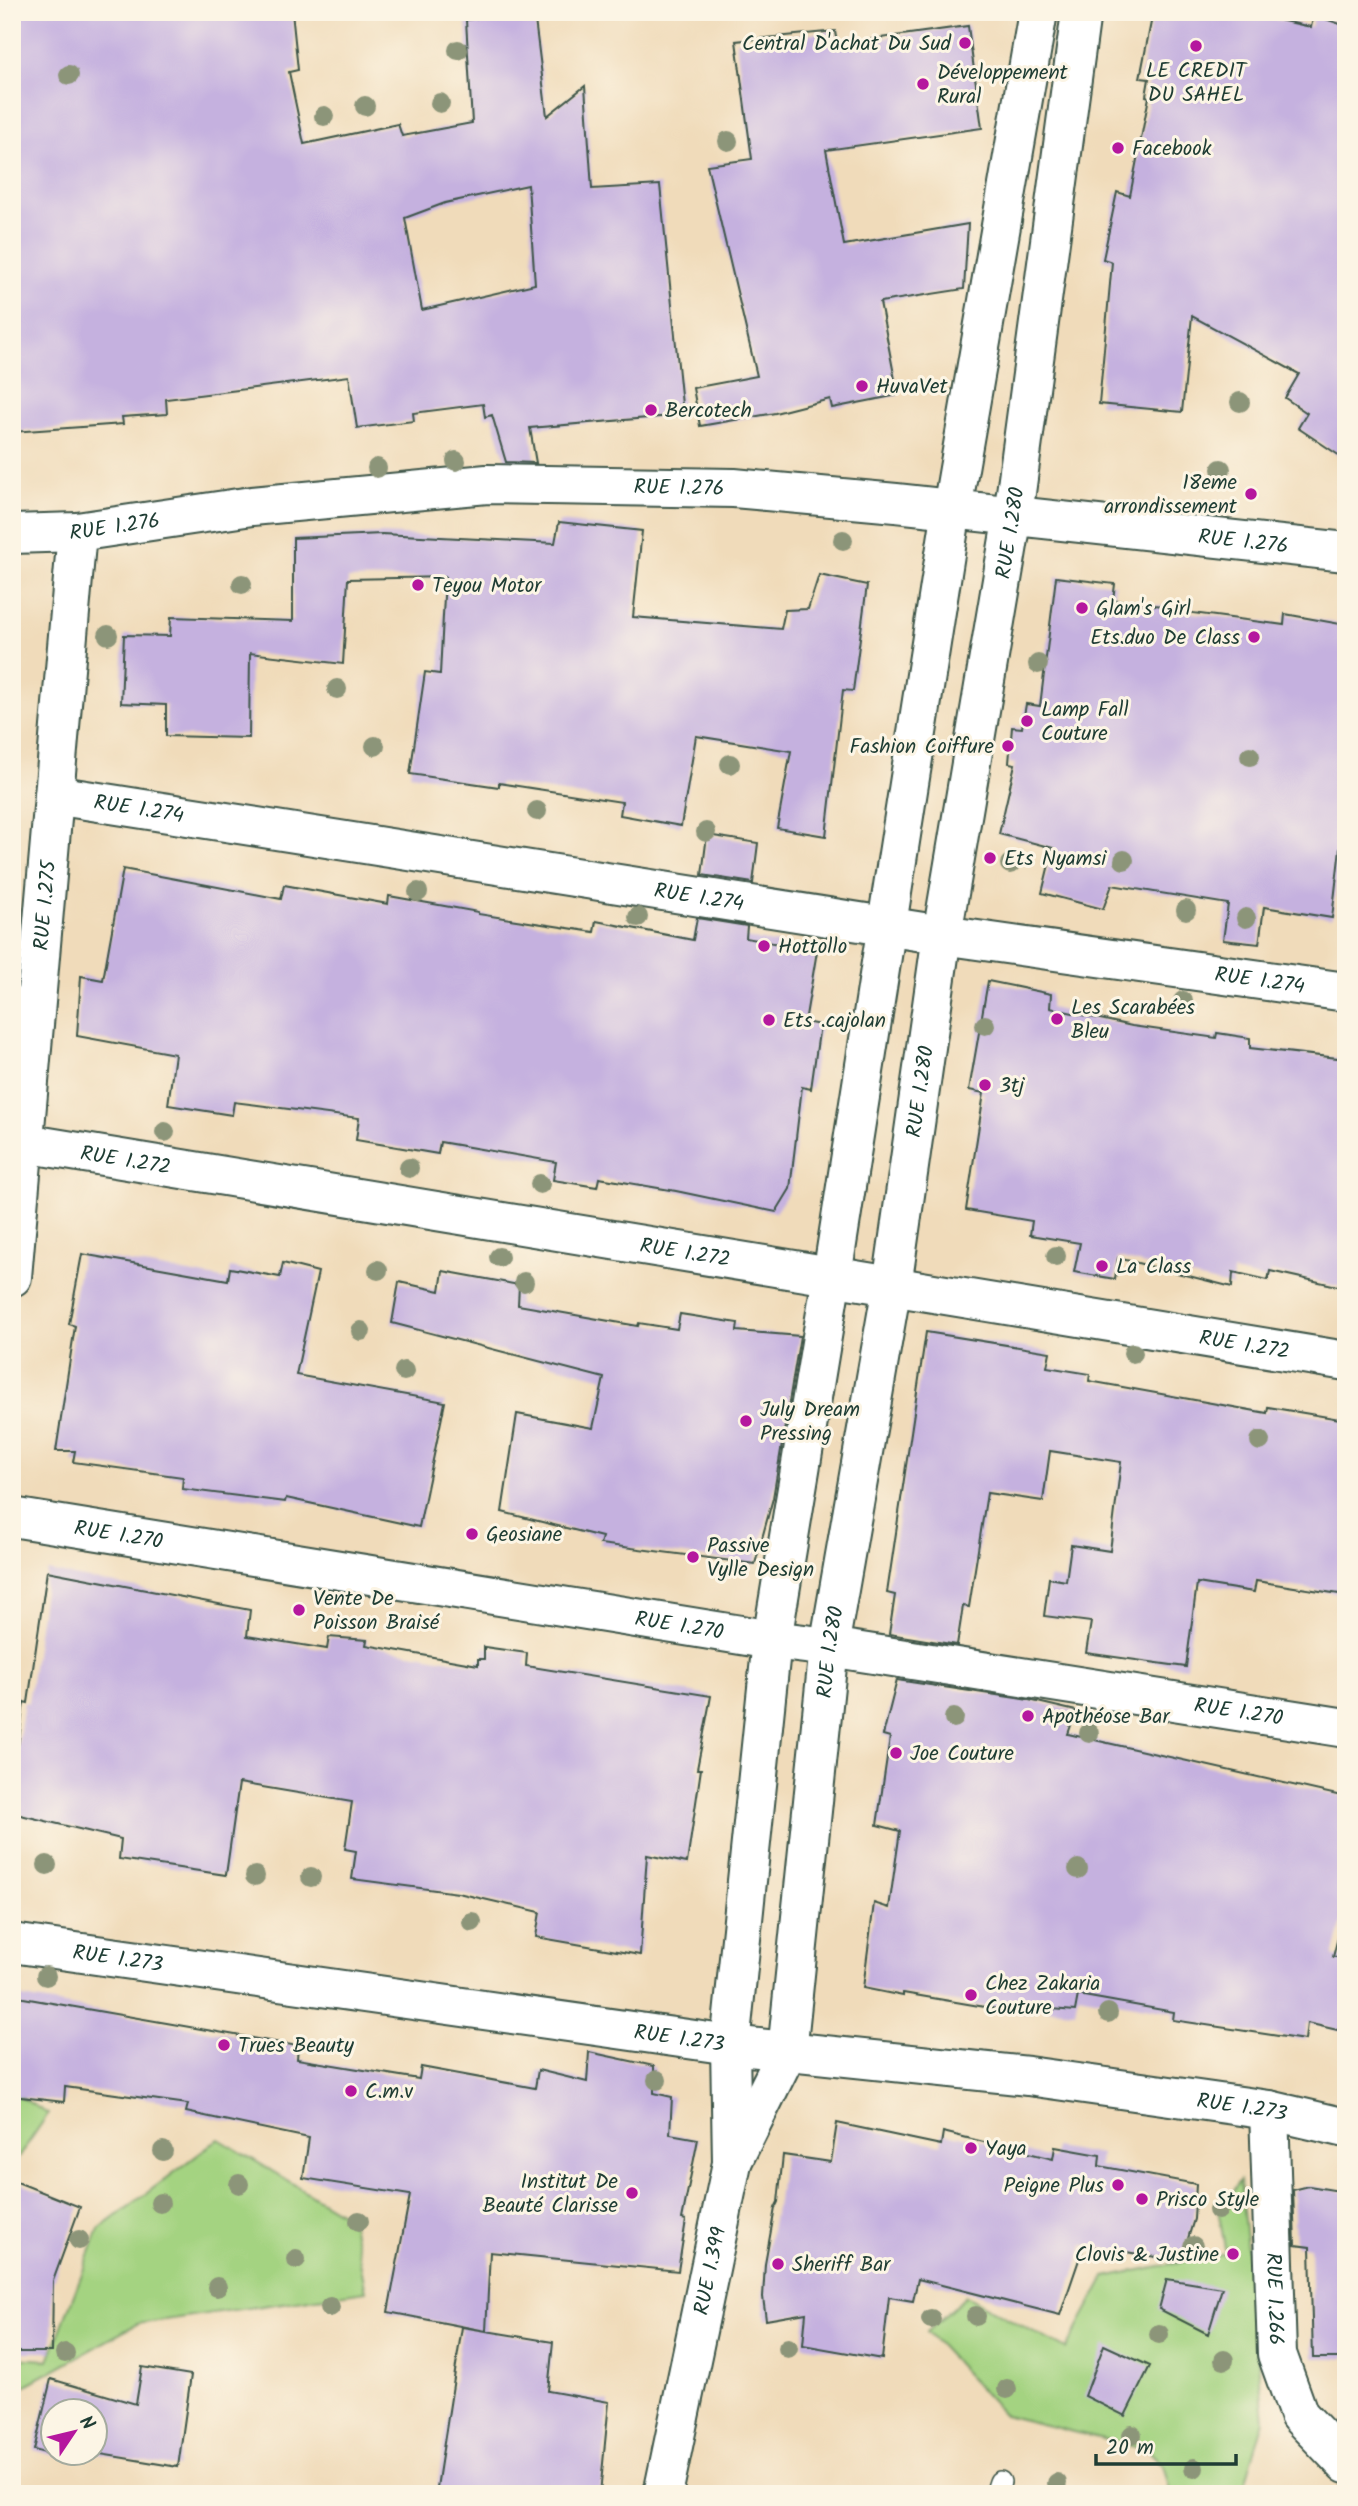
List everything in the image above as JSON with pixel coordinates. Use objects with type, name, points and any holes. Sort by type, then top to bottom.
[{"type":"street","points":[[730,2045],[772,1640],[952,509],[1038,12]]},
{"type":"street","name":"RUE 1.280","points":[[732,2163],[787,2052],[830,1647],[892,1286],[942,935],[1013,516],[1081,12]]},
{"type":"street","name":"RUE 1.276","points":[[12,534],[77,532],[252,506],[486,484],[734,488],[1346,552]]},
{"type":"street","name":"RUE 1.275","points":[[12,1277],[77,532]]},
{"type":"street","name":"RUE 1.274","points":[[54,795],[942,935],[1346,992]]},
{"type":"street","name":"RUE 1.272","points":[[24,1143],[1346,1361]]},
{"type":"street","name":"RUE 1.270","points":[[12,1517],[772,1640],[1346,1728]]},
{"type":"street","name":"RUE 1.273","points":[[12,1943],[730,2045],[1028,2076],[1269,2110],[1346,2128]]},
{"type":"street","name":"RUE 1.399","points":[[663,2494],[732,2163],[730,2045]]},
{"type":"street","name":"RUE 1.266","points":[[1269,2110],[1277,2354],[1299,2415],[1346,2464]]},
{"type":"green space","points":[[12,2092],[48,2114],[12,2167]]},
{"type":"green space","points":[[219,2139],[351,2219],[366,2291],[137,2324],[12,2393],[12,2358],[49,2360],[99,2229]]},
{"type":"green space","points":[[1240,2181],[1264,2420],[1242,2494],[1171,2494],[1163,2465],[1148,2450],[1004,2415],[927,2332],[966,2296],[1066,2349],[1105,2277],[1226,2253],[1218,2210]]},
{"type":"building","points":[[12,12],[292,12],[298,70],[289,72],[304,144],[398,124],[402,136],[472,123],[466,20],[515,12],[534,12],[547,116],[585,86],[592,189],[660,185],[683,415],[530,428],[536,463],[506,462],[492,415],[485,417],[483,404],[413,413],[414,421],[357,428],[349,376],[166,399],[167,414],[122,417],[123,424],[12,432]],"holes":[[[528,185],[535,284],[422,310],[405,218],[445,203]]]},
{"type":"building","points":[[1153,12],[1243,12],[1311,27],[1314,15],[1346,26],[1346,460],[1298,428],[1307,413],[1285,398],[1299,374],[1192,316],[1182,412],[1099,404],[1112,262],[1103,259],[1117,192],[1130,196],[1149,97],[1146,96],[1149,79],[1140,78]]},
{"type":"building","points":[[968,26],[982,128],[826,150],[844,245],[968,224],[964,289],[880,302],[898,395],[832,408],[830,399],[775,413],[700,426],[693,388],[757,376],[707,165],[752,159],[736,41],[835,31],[837,44]]},
{"type":"building","points":[[559,522],[642,531],[633,617],[781,629],[785,610],[808,609],[819,575],[867,585],[853,691],[843,690],[826,836],[777,828],[791,751],[696,736],[681,826],[620,815],[622,802],[499,783],[499,787],[410,774],[425,672],[440,674],[445,577],[348,579],[343,664],[250,653],[249,738],[166,736],[166,705],[121,703],[124,635],[170,636],[171,617],[293,621],[293,538],[382,534],[555,543]]},
{"type":"building","points":[[1056,577],[1115,584],[1113,600],[1163,606],[1162,609],[1284,625],[1285,614],[1346,625],[1346,832],[1342,831],[1332,918],[1264,907],[1259,944],[1223,940],[1228,904],[1112,885],[1103,909],[1042,893],[1053,848],[999,834],[1015,764],[1009,763],[1012,727],[1022,728],[1026,704],[1040,706]]},
{"type":"building","points":[[707,835],[758,843],[753,883],[702,875]]},
{"type":"building","points":[[123,869],[281,899],[284,885],[388,904],[389,896],[478,914],[594,932],[596,921],[693,940],[697,918],[747,926],[746,938],[817,951],[805,1022],[820,1025],[811,1089],[802,1087],[790,1189],[776,1212],[599,1178],[597,1187],[553,1180],[556,1162],[440,1142],[438,1154],[356,1140],[359,1118],[234,1102],[232,1115],[168,1105],[175,1054],[77,1036],[81,976],[103,980]]},
{"type":"building","points":[[988,981],[1051,994],[1050,1008],[1132,1026],[1216,1038],[1217,1033],[1250,1038],[1250,1048],[1346,1059],[1346,1288],[1270,1271],[1268,1280],[1233,1272],[1232,1287],[1118,1258],[1115,1279],[1074,1272],[1080,1243],[1030,1235],[1032,1221],[966,1210],[984,1093],[969,1090]]},
{"type":"building","points":[[82,1254],[228,1280],[230,1268],[280,1277],[283,1263],[318,1272],[296,1375],[445,1402],[419,1527],[286,1498],[285,1502],[182,1489],[183,1477],[73,1462],[75,1451],[56,1451],[75,1326],[69,1324]]},
{"type":"building","points":[[443,1271],[519,1285],[518,1305],[638,1326],[639,1323],[677,1329],[680,1314],[738,1323],[737,1331],[800,1336],[773,1498],[755,1564],[600,1544],[602,1537],[502,1512],[517,1414],[593,1428],[604,1378],[392,1323],[399,1282],[440,1291]]},
{"type":"building","points":[[926,1332],[1050,1352],[1047,1367],[1090,1374],[1089,1381],[1267,1413],[1268,1407],[1346,1420],[1346,1595],[1256,1581],[1254,1592],[1197,1583],[1186,1667],[1086,1653],[1091,1622],[1044,1616],[1049,1578],[1066,1581],[1071,1545],[1110,1551],[1121,1462],[1050,1451],[1043,1501],[987,1493],[969,1607],[963,1606],[957,1645],[889,1634],[895,1595],[887,1593]]},
{"type":"building","points":[[47,1571],[250,1610],[247,1636],[327,1649],[329,1637],[367,1640],[366,1645],[478,1665],[478,1659],[484,1659],[484,1647],[527,1653],[526,1666],[711,1696],[697,1769],[701,1769],[687,1863],[647,1855],[640,1955],[536,1937],[540,1912],[458,1893],[352,1879],[356,1851],[345,1849],[352,1802],[239,1783],[226,1875],[119,1859],[121,1839],[12,1813],[12,1768],[17,1753],[24,1702],[28,1703]]},
{"type":"building","points":[[897,1680],[1029,1700],[1076,1711],[1068,1734],[1346,1797],[1346,1906],[1333,1957],[1346,1957],[1346,2032],[1307,2023],[1305,2040],[1173,2020],[1174,2012],[1078,1995],[1075,2011],[1040,2008],[1026,2014],[863,1988],[874,1903],[889,1908],[900,1831],[877,1825],[890,1737],[883,1735]]},
{"type":"building","points":[[12,1996],[298,2046],[297,2059],[419,2079],[421,2067],[535,2088],[538,2070],[587,2082],[589,2052],[654,2066],[654,2093],[672,2097],[670,2134],[698,2139],[682,2219],[686,2220],[678,2271],[490,2252],[486,2331],[388,2312],[410,2195],[303,2178],[309,2138],[186,2112],[188,2104],[65,2087],[64,2102],[12,2096]]},
{"type":"building","points":[[837,2123],[941,2145],[943,2132],[1053,2159],[1055,2147],[1100,2155],[1099,2166],[1196,2184],[1194,2219],[1181,2261],[1084,2245],[1060,2315],[918,2279],[913,2301],[889,2297],[882,2359],[803,2345],[806,2313],[766,2320],[763,2297],[765,2264],[778,2202],[783,2155],[831,2162]]},
{"type":"building","points":[[12,2180],[80,2207],[53,2281],[52,2352],[12,2352]]},
{"type":"building","points":[[1309,2186],[1346,2192],[1346,2358],[1313,2358],[1310,2247],[1295,2245],[1293,2190]]},
{"type":"building","points":[[1167,2279],[1222,2288],[1208,2334],[1159,2309]]},
{"type":"building","points":[[462,2327],[553,2342],[548,2391],[609,2402],[600,2494],[562,2494],[526,2487],[525,2494],[436,2494]]},
{"type":"building","points":[[1104,2345],[1150,2366],[1125,2416],[1085,2396]]},
{"type":"building","points":[[142,2367],[191,2375],[178,2467],[108,2455],[108,2398],[46,2398],[51,2379],[136,2404]]},
{"type":"building","points":[[38,2433],[38,2451],[34,2450]]},
{"type":"place","name":"Central D'achat Du Sud","points":[[965,43]]},
{"type":"place","name":"LE CREDIT DU SAHEL","points":[[1196,46]]},
{"type":"place","name":"Développement Rural","points":[[923,84]]},
{"type":"place","name":"Facebook","points":[[1118,148]]},
{"type":"place","name":"HuvaVet","points":[[862,386]]},
{"type":"place","name":"Bercotech","points":[[651,410]]},
{"type":"place","name":"18eme arrondissement","points":[[1251,494]]},
{"type":"place","name":"Teyou Motor","points":[[418,585]]},
{"type":"place","name":"Glam's Girl","points":[[1082,608]]},
{"type":"place","name":"Ets.duo De Class","points":[[1254,637]]},
{"type":"place","name":"Lamp Fall Couture","points":[[1027,721]]},
{"type":"place","name":"Fashion Coiffure","points":[[1008,746]]},
{"type":"place","name":"Ets Nyamsi","points":[[990,858]]},
{"type":"place","name":"Hottollo","points":[[764,946]]},
{"type":"place","name":"Les Scarabées Bleu","points":[[1057,1019]]},
{"type":"place","name":"Ets .cajolan","points":[[769,1020]]},
{"type":"place","name":"3tj","points":[[985,1085]]},
{"type":"place","name":"La Class","points":[[1102,1266]]},
{"type":"place","name":"July Dream Pressing","points":[[746,1421]]},
{"type":"place","name":"Geosiane","points":[[472,1534]]},
{"type":"place","name":"Passive Vylle Design","points":[[693,1557]]},
{"type":"place","name":"Vente De Poisson Braisé","points":[[299,1610]]},
{"type":"place","name":"Apothéose Bar","points":[[1028,1716]]},
{"type":"place","name":"Joe Couture","points":[[896,1753]]},
{"type":"place","name":"Chez Zakaria Couture","points":[[971,1995]]},
{"type":"place","name":"Trues Beauty","points":[[224,2045]]},
{"type":"place","name":"C.m.v","points":[[351,2091]]},
{"type":"place","name":"Yaya","points":[[971,2148]]},
{"type":"place","name":"Peigne Plus","points":[[1118,2185]]},
{"type":"place","name":"Institut De Beauté Clarisse","points":[[632,2193]]},
{"type":"place","name":"Prisco Style","points":[[1142,2199]]},
{"type":"place","name":"Clovis & Justine","points":[[1233,2254]]},
{"type":"place","name":"Sheriff Bar","points":[[778,2264]]}]
